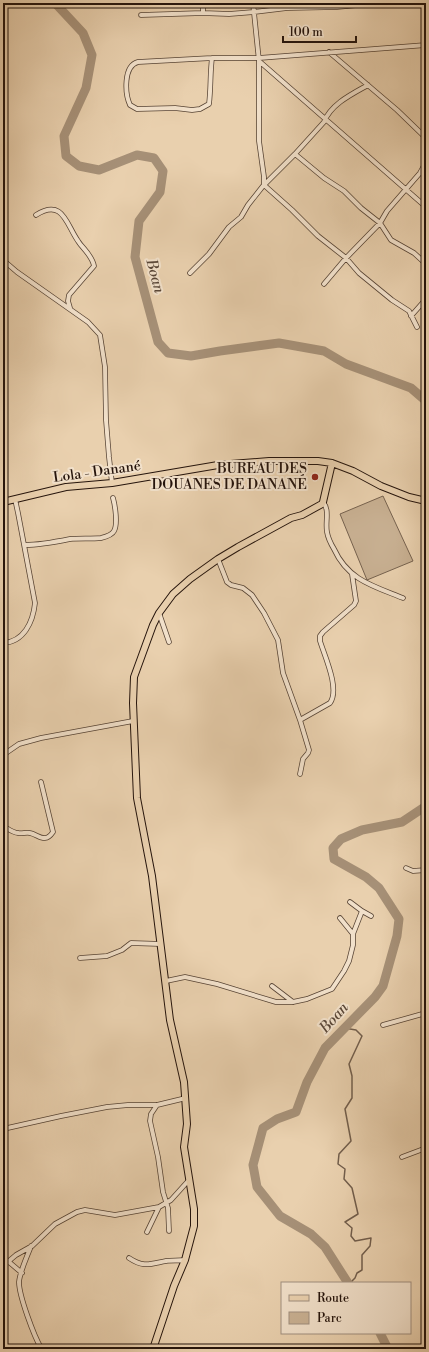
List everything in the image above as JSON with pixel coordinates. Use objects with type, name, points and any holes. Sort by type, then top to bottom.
[{"type":"main road","name":"Lola - Danané","points":[[3,502],[66,487],[112,483],[218,465],[269,461],[318,461],[332,463],[409,497],[426,501]]},
{"type":"main road","points":[[153,1349],[174,1286],[185,1260],[194,1226],[194,1209],[184,1147],[187,1124],[184,1082],[170,1020],[162,944],[152,876],[139,808],[133,720],[134,676],[144,647],[159,613],[173,594],[190,579],[218,559],[291,518],[302,515],[324,502],[332,463]]},
{"type":"street","points":[[203,3],[203,13]]},
{"type":"street","points":[[253,3],[259,59],[259,141],[264,185],[318,236],[346,258],[359,272],[392,300],[406,308],[417,327]]},
{"type":"street","points":[[141,15],[203,13],[229,14],[287,8],[337,7],[378,3]]},
{"type":"street","points":[[212,58],[210,70],[211,89],[209,104],[206,106],[200,109],[192,110],[175,108],[137,109],[130,105],[128,101],[127,79],[128,71],[134,63],[212,58],[259,59],[426,45]]},
{"type":"street","points":[[329,52],[426,138]]},
{"type":"street","points":[[259,59],[426,206]]},
{"type":"street","points":[[190,273],[209,254],[229,227],[241,217],[248,204],[264,185],[295,154],[324,122],[334,108],[348,95],[368,85]]},
{"type":"street","points":[[295,154],[324,178],[344,191],[361,208],[380,223],[391,240],[414,253],[426,264]]},
{"type":"street","points":[[324,284],[346,258],[380,223],[426,162]]},
{"type":"street","points":[[36,215],[47,209],[53,209],[61,214],[69,222],[77,239],[93,260],[94,266],[69,295],[68,301],[70,308]]},
{"type":"street","points":[[3,260],[17,272],[70,308],[94,328],[101,340],[105,367],[108,457],[112,483]]},
{"type":"street","points":[[412,316],[426,299]]},
{"type":"street","points":[[25,545],[47,544],[71,539],[101,538],[110,535],[114,531],[115,526],[116,508],[113,498]]},
{"type":"street","points":[[3,642],[13,641],[26,632],[35,603],[15,499]]},
{"type":"street","points":[[324,502],[327,507],[326,529],[330,542],[340,562],[352,574],[372,585],[403,598]]},
{"type":"street","points":[[218,559],[227,582],[252,594],[278,640],[283,673],[309,750],[308,754],[303,759],[300,774]]},
{"type":"street","points":[[300,720],[330,703],[333,699],[334,687],[320,641],[320,636],[354,605],[356,601],[352,574]]},
{"type":"street","points":[[159,613],[169,642]]},
{"type":"street","points":[[3,755],[19,744],[30,741],[133,720]]},
{"type":"street","points":[[3,826],[16,833],[33,833],[42,838],[52,834],[53,832],[41,782]]},
{"type":"street","points":[[406,868],[413,871],[426,870]]},
{"type":"street","points":[[350,902],[371,916]]},
{"type":"street","points":[[166,981],[186,977],[217,984],[276,1002],[293,1002],[303,1000],[332,989],[344,971],[349,961],[353,934],[362,911]]},
{"type":"street","points":[[340,918],[353,934]]},
{"type":"street","points":[[80,958],[108,956],[122,950],[131,943],[162,944]]},
{"type":"street","points":[[272,986],[293,1002]]},
{"type":"street","points":[[383,1025],[426,1013]]},
{"type":"street","points":[[3,1129],[107,1107],[157,1105],[186,1098]]},
{"type":"street","points":[[157,1105],[151,1114],[150,1121],[166,1203],[169,1231]]},
{"type":"street","points":[[402,1157],[426,1148]]},
{"type":"street","points":[[3,1266],[16,1255],[32,1246],[56,1224],[77,1212],[85,1210],[115,1215],[159,1207],[174,1197],[189,1180]]},
{"type":"street","points":[[147,1232],[159,1207]]},
{"type":"street","points":[[32,1246],[19,1282],[22,1298],[34,1335],[41,1348]]},
{"type":"street","points":[[129,1258],[139,1264],[147,1265],[167,1261],[185,1260]]},
{"type":"street","points":[[9,1262],[22,1273]]},
{"type":"green space","points":[[383,496],[413,561],[367,580],[340,514]]},
{"type":"waterway","name":"Boan","points":[[55,3],[83,33],[92,55],[86,88],[64,136],[66,156],[79,166],[99,170],[137,155],[154,158],[163,171],[160,192],[139,221],[135,257],[158,342],[168,353],[191,356],[279,343],[324,351],[346,364],[411,388],[426,401]]},
{"type":"waterway","name":"Boan","points":[[347,1282],[325,1247],[311,1234],[280,1216],[257,1187],[253,1165],[263,1128],[277,1119],[296,1112],[307,1082],[325,1048],[375,997],[383,986],[397,936],[399,919],[379,888],[366,877],[334,859],[333,848],[341,839],[362,830],[402,822],[426,806]]},
{"type":"waterway","points":[[344,1028],[356,1030],[362,1036],[349,1064],[352,1076],[352,1098],[345,1109],[351,1141],[339,1154],[338,1164],[345,1169],[344,1179],[352,1188],[358,1214],[345,1222],[352,1228],[351,1236],[355,1241],[371,1238],[370,1246],[362,1255],[362,1270],[357,1273],[351,1282]]},
{"type":"waterway","name":"Boan","points":[[380,1334],[388,1349]]},
{"type":"place","name":"BUREAU DES DOUANES DE DANANÉ","points":[[315,477]]}]
